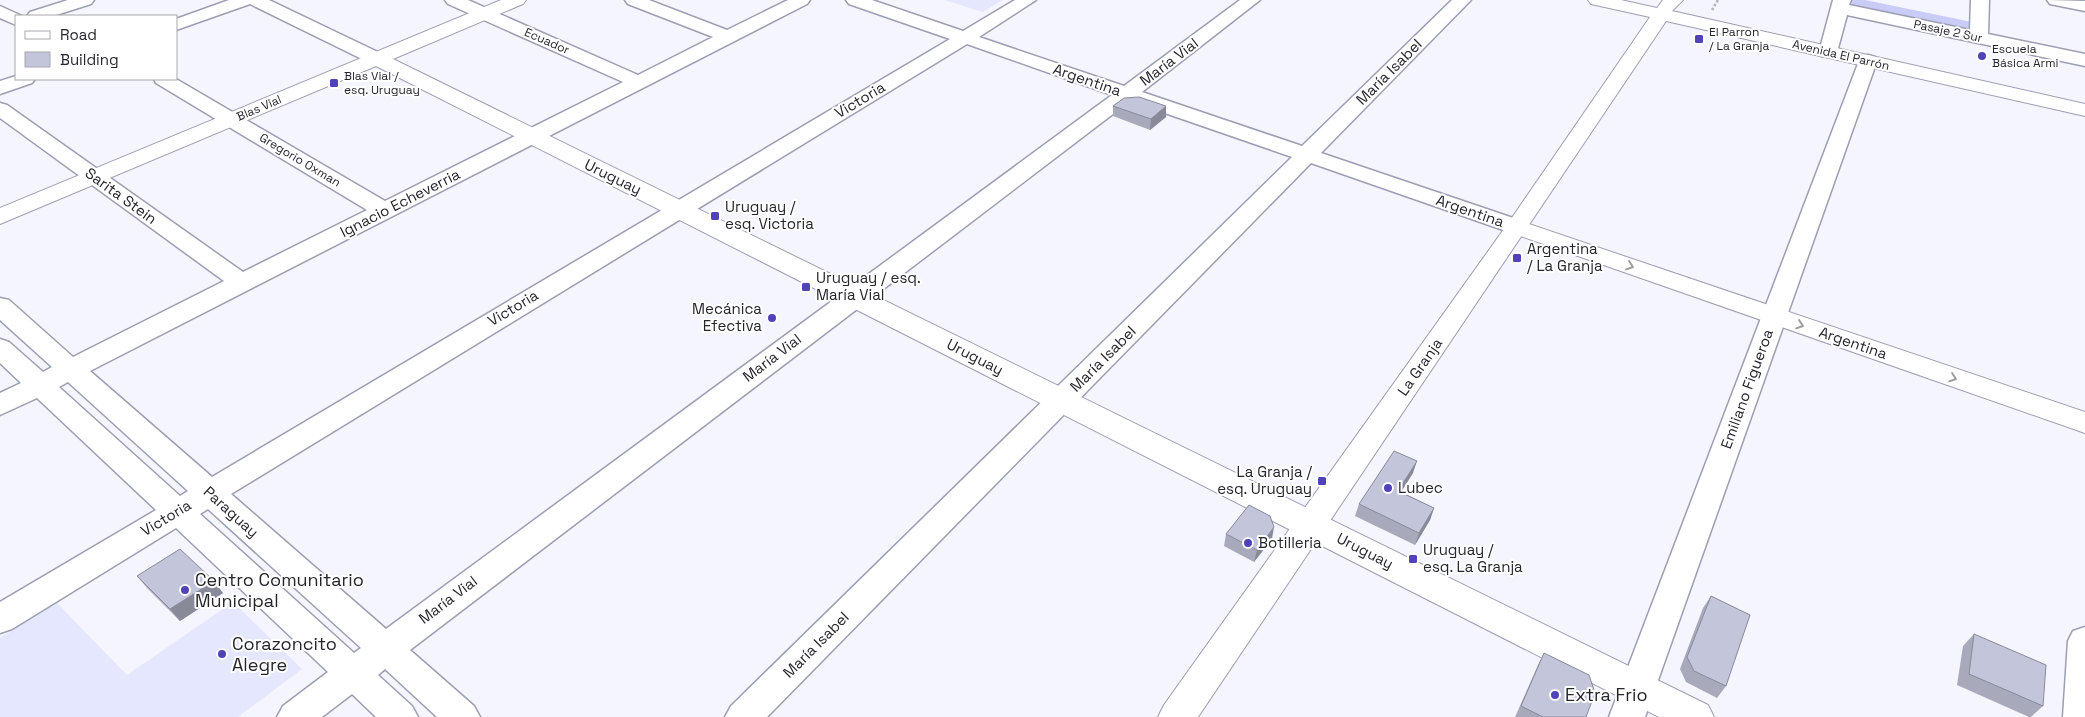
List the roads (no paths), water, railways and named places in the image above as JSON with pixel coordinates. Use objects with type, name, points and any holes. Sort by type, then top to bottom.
[{"type":"street","points":[[39,15],[85,0]]},
{"type":"street","points":[[178,24],[245,0]]},
{"type":"street","name":"Uruguay","points":[[255,0],[1311,524],[1633,703],[1695,717]]},
{"type":"street","name":"Ecuador","points":[[454,0],[639,82]]},
{"type":"street","name":"Blas Vial","points":[[0,217],[517,0]]},
{"type":"street","points":[[634,0],[728,37]]},
{"type":"street","name":"Ignacio Echeverria","points":[[0,406],[801,0]]},
{"type":"street","name":"Argentina","points":[[855,0],[2085,423]]},
{"type":"street","name":"Victoria","points":[[0,619],[677,209],[1027,0]]},
{"type":"street","name":"María Vial","points":[[295,717],[353,674],[384,648],[1251,0]]},
{"type":"street","name":"María Isabel","points":[[743,717],[1462,0]]},
{"type":"street","name":"Avenida El Parrón","points":[[1597,0],[1668,7],[1828,52],[2085,110]]},
{"type":"street","points":[[1872,0],[1979,29],[1980,0]]},
{"type":"street","points":[[2056,0],[2085,6]]},
{"type":"street","points":[[1828,52],[1841,4]]},
{"type":"street","name":"Pasaje 2 Sur","points":[[1841,4],[1979,29],[2085,60]]},
{"type":"street","name":"La Granja","points":[[1177,717],[1668,7]]},
{"type":"street","points":[[0,11],[15,20]]},
{"type":"street","points":[[0,28],[15,21]]},
{"type":"street","name":"Emiliano Figueroa","points":[[1633,703],[1868,61]]},
{"type":"street","points":[[0,88],[22,80]]},
{"type":"street","name":"Gregorio Oxman","points":[[165,80],[385,211]]},
{"type":"street","name":"Sarita Stein","points":[[0,109],[242,283]]},
{"type":"street","name":"Paraguay","points":[[0,306],[462,717]]},
{"type":"street","points":[[0,348],[178,510],[400,717]]},
{"type":"street","points":[[2081,717],[2085,641]]},
{"type":"place","name":"El Parron / La Granja","points":[[1699,39]]},
{"type":"place","name":"Escuela Básica Armi","points":[[1982,56]]},
{"type":"place","name":"Blas Vial / esq. Uruguay","points":[[334,83]]},
{"type":"place","name":"Uruguay / esq. Victoria","points":[[715,216]]},
{"type":"place","name":"Argentina / La Granja","points":[[1517,258]]},
{"type":"place","name":"Uruguay / esq. María Vial","points":[[806,287]]},
{"type":"place","name":"Mecánica Efectiva","points":[[772,318]]},
{"type":"place","name":"La Granja / esq. Uruguay","points":[[1322,481]]},
{"type":"place","name":"Lubec","points":[[1388,488]]},
{"type":"place","name":"Botilleria","points":[[1248,543]]},
{"type":"place","name":"Uruguay / esq. La Granja","points":[[1413,559]]},
{"type":"place","name":"Centro Comunitario Municipal","points":[[185,590]]},
{"type":"place","name":"Corazoncito Alegre","points":[[222,654]]},
{"type":"place","name":"Extra Frio","points":[[1555,695]]}]
